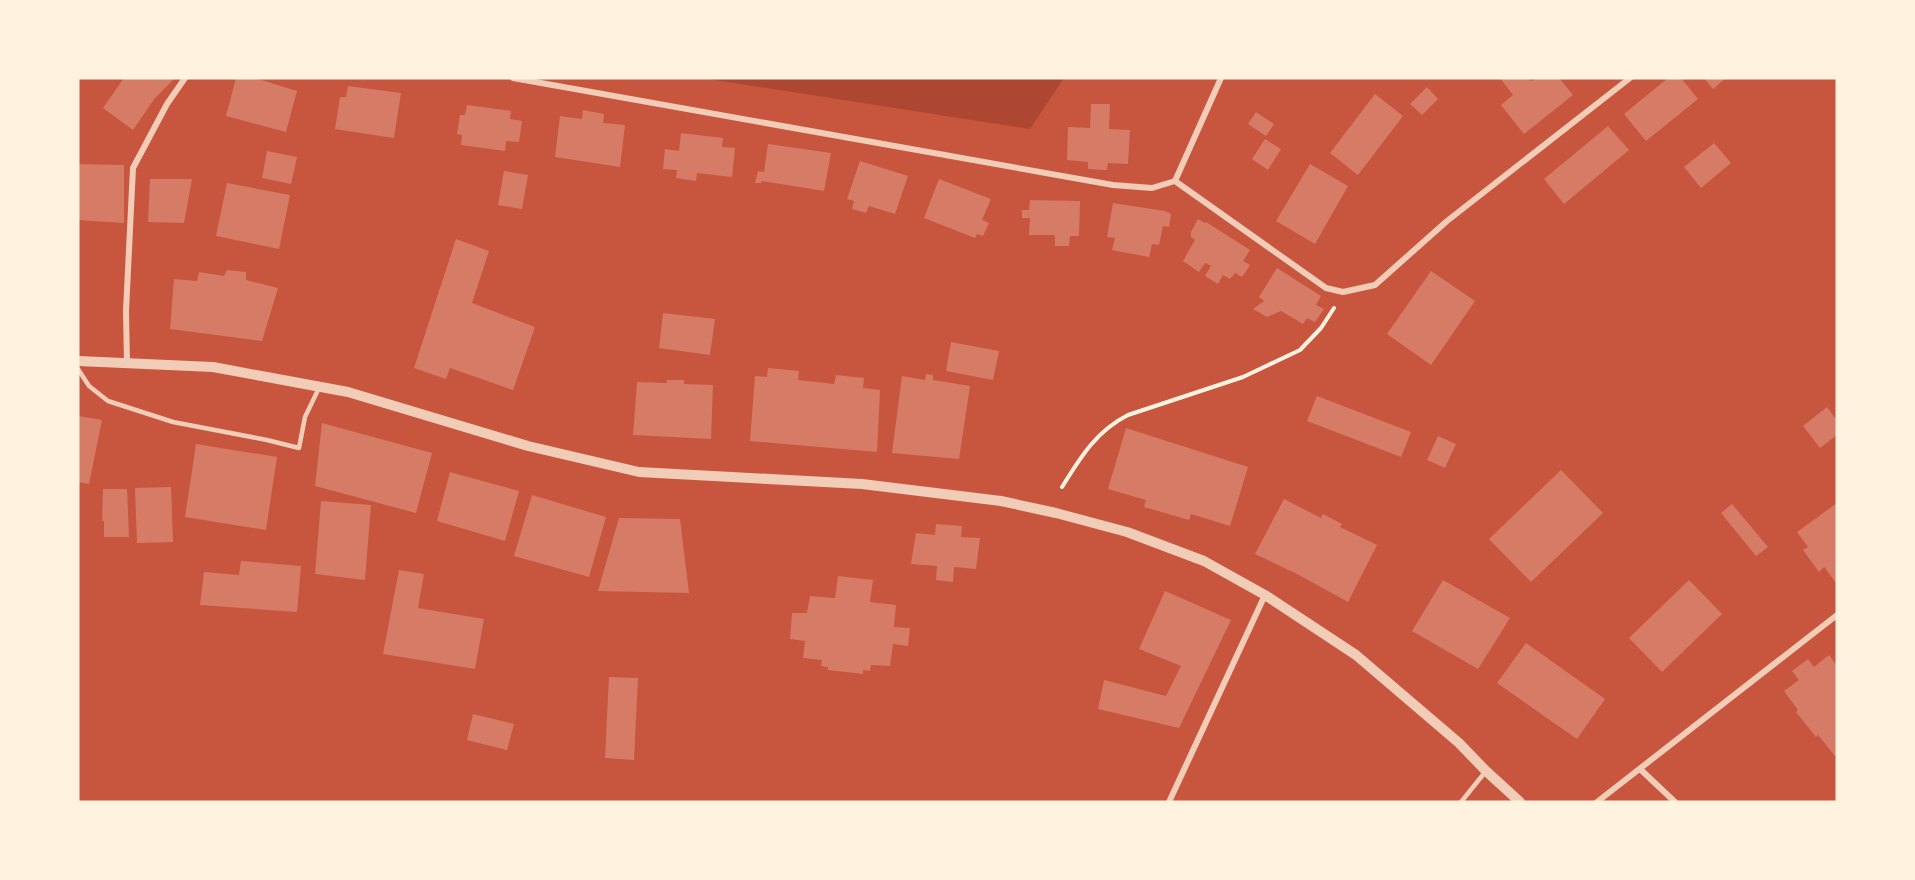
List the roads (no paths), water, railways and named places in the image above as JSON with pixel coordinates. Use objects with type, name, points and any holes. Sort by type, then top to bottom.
[{"type":"street","points":[[127,363],[126,311],[133,168],[166,104],[185,78]]},
{"type":"street","points":[[513,78],[1113,185],[1152,188],[1175,181],[1221,78]]},
{"type":"street","points":[[1175,181],[1326,288],[1343,292],[1375,285],[1447,221],[1630,78]]},
{"type":"street","points":[[78,361],[213,367],[320,386],[348,392],[528,446],[639,472],[862,484],[1001,501],[1127,532],[1204,561],[1265,595],[1356,655],[1459,743],[1521,802]]},
{"type":"street","points":[[1169,802],[1265,595]]},
{"type":"street","points":[[1598,802],[1837,615]]},
{"type":"street","points":[[1640,769],[1675,802]]},
{"type":"lane","points":[[78,369],[89,386],[108,401],[173,422],[299,448],[304,417],[320,386]]},
{"type":"lane","points":[[1461,802],[1486,771]]}]
